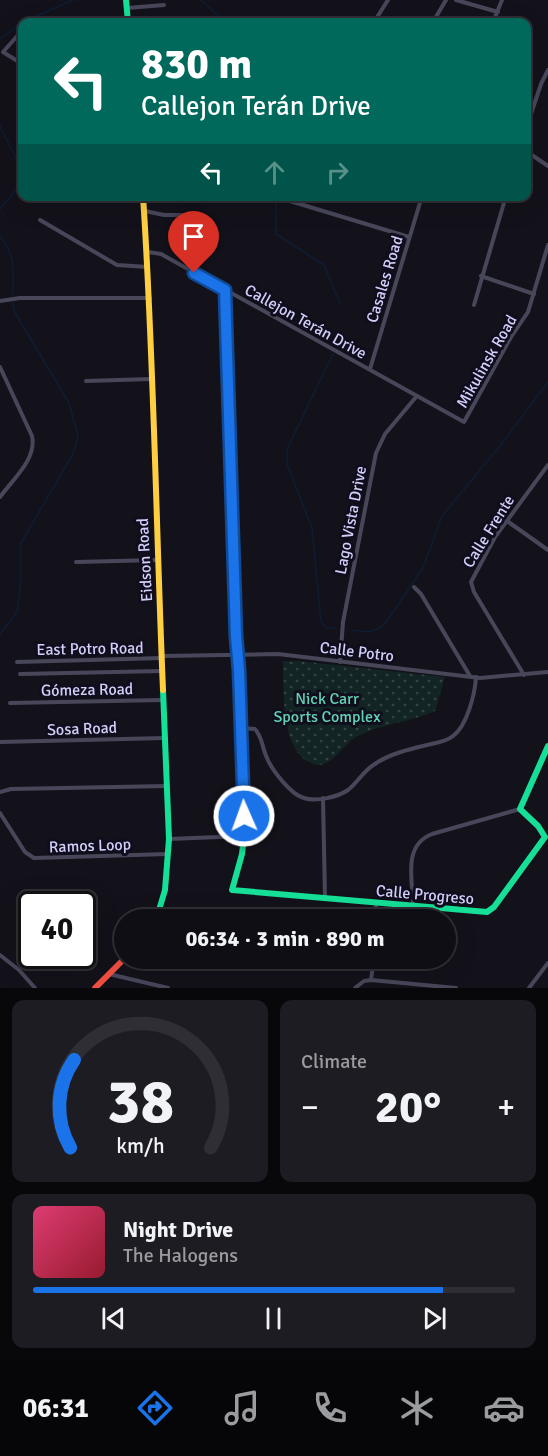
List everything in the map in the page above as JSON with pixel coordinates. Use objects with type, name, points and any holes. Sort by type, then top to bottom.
[{"type":"street","points":[[126,0],[128,18]]},
{"type":"street","points":[[377,18],[388,0]]},
{"type":"street","points":[[435,18],[446,0]]},
{"type":"street","points":[[456,0],[498,12]]},
{"type":"street","points":[[495,18],[502,0]]},
{"type":"street","points":[[127,8],[164,5]]},
{"type":"street","points":[[18,35],[3,52],[18,61]]},
{"type":"street","points":[[531,114],[548,70]]},
{"type":"street","points":[[531,154],[548,166]]},
{"type":"street","name":"Eidson Road","points":[[144,201],[149,267],[157,560],[169,839],[167,884],[159,909]]},
{"type":"street","points":[[290,201],[409,237]]},
{"type":"street","name":"Casales Road","points":[[370,369],[420,201]]},
{"type":"street","points":[[474,305],[504,201]]},
{"type":"street","points":[[145,211],[164,215],[188,215]]},
{"type":"street","points":[[40,220],[117,265],[149,267]]},
{"type":"street","name":"Mikulinsk Road","points":[[464,422],[511,337],[528,312],[548,245]]},
{"type":"street","name":"Callejon Terán Drive","points":[[148,252],[161,254],[464,422]]},
{"type":"street","points":[[481,276],[534,294]]},
{"type":"street","points":[[169,839],[244,836],[225,290]]},
{"type":"street","points":[[0,301],[20,298],[150,298]]},
{"type":"street","points":[[0,367],[34,443],[29,457],[0,497]]},
{"type":"street","points":[[86,381],[152,379]]},
{"type":"street","name":"Lago Vista Drive","points":[[340,662],[343,622],[376,453],[385,434],[416,397]]},
{"type":"street","name":"Calle Frente","points":[[524,675],[474,592],[471,582],[492,542],[548,465]]},
{"type":"street","points":[[507,521],[548,550]]},
{"type":"street","points":[[76,562],[157,560]]},
{"type":"street","points":[[414,587],[421,594],[470,676]]},
{"type":"street","name":"Calle Potro","points":[[162,657],[278,654],[476,677],[548,672]]},
{"type":"street","name":"East Potro Road","points":[[17,662],[162,657]]},
{"type":"street","points":[[20,674],[162,671]]},
{"type":"street","points":[[241,728],[255,729],[272,769],[297,795],[304,799],[323,798],[348,790],[369,768],[381,760],[452,737],[459,730],[471,704],[476,677]]},
{"type":"street","name":"Gómeza Road","points":[[10,703],[163,699]]},
{"type":"street","name":"Sosa Road","points":[[0,742],[165,738]]},
{"type":"street","points":[[413,907],[411,860],[412,852],[420,840],[432,834],[520,809],[548,746]]},
{"type":"street","points":[[0,792],[11,789],[167,786]]},
{"type":"street","points":[[323,798],[325,898]]},
{"type":"street","name":"Calle Progreso","points":[[244,836],[242,854],[232,890],[487,912],[494,907],[545,837],[538,826],[520,809]]},
{"type":"street","name":"Ramos Loop","points":[[0,813],[25,852],[34,858],[168,854]]},
{"type":"street","points":[[376,903],[376,909]]},
{"type":"street","points":[[0,955],[19,970],[35,988]]},
{"type":"street","points":[[529,988],[548,963]]},
{"type":"street","points":[[95,988],[114,969]]},
{"type":"street","points":[[371,980],[372,969]]},
{"type":"street","points":[[109,974],[168,988]]},
{"type":"street","points":[[356,988],[364,981],[371,980],[456,988]]},
{"type":"street","points":[[390,988],[391,982]]},
{"type":"green space","name":"Nick Carr Sports Complex","points":[[283,661],[445,677],[435,711],[356,737],[329,762],[318,765],[301,756],[289,732],[284,702]]},
{"type":"waterway","points":[[32,18],[73,0]]},
{"type":"waterway","points":[[201,0],[221,18]]},
{"type":"waterway","points":[[0,39],[18,26]]},
{"type":"waterway","points":[[0,126],[18,162]]},
{"type":"waterway","points":[[0,209],[18,186]]},
{"type":"waterway","points":[[276,201],[276,234],[324,265],[340,304]]},
{"type":"waterway","points":[[0,236],[12,258],[13,295]]},
{"type":"waterway","points":[[0,634],[17,612],[21,581],[21,543],[73,454],[78,436],[69,403],[14,311],[13,303]]},
{"type":"waterway","points":[[333,354],[287,449],[287,464],[312,528],[321,622],[327,628],[335,628]]},
{"type":"waterway","points":[[352,630],[366,632],[375,630],[386,622],[423,568],[442,516],[500,446],[548,382]]},
{"type":"traffic: fast","points":[[126,0],[128,18]]},
{"type":"traffic: fast","points":[[159,909],[165,890],[169,839],[163,690]]},
{"type":"traffic: fast","points":[[243,793],[242,854],[232,890],[487,912],[494,907],[545,837],[538,826],[520,809],[548,746]]},
{"type":"traffic: slow","points":[[143,201],[163,690]]},
{"type":"traffic: slow","points":[[225,290],[243,793]]},
{"type":"traffic: jam","points":[[95,988],[114,969]]},
{"type":"route","points":[[194,273],[225,290],[244,816]]}]
